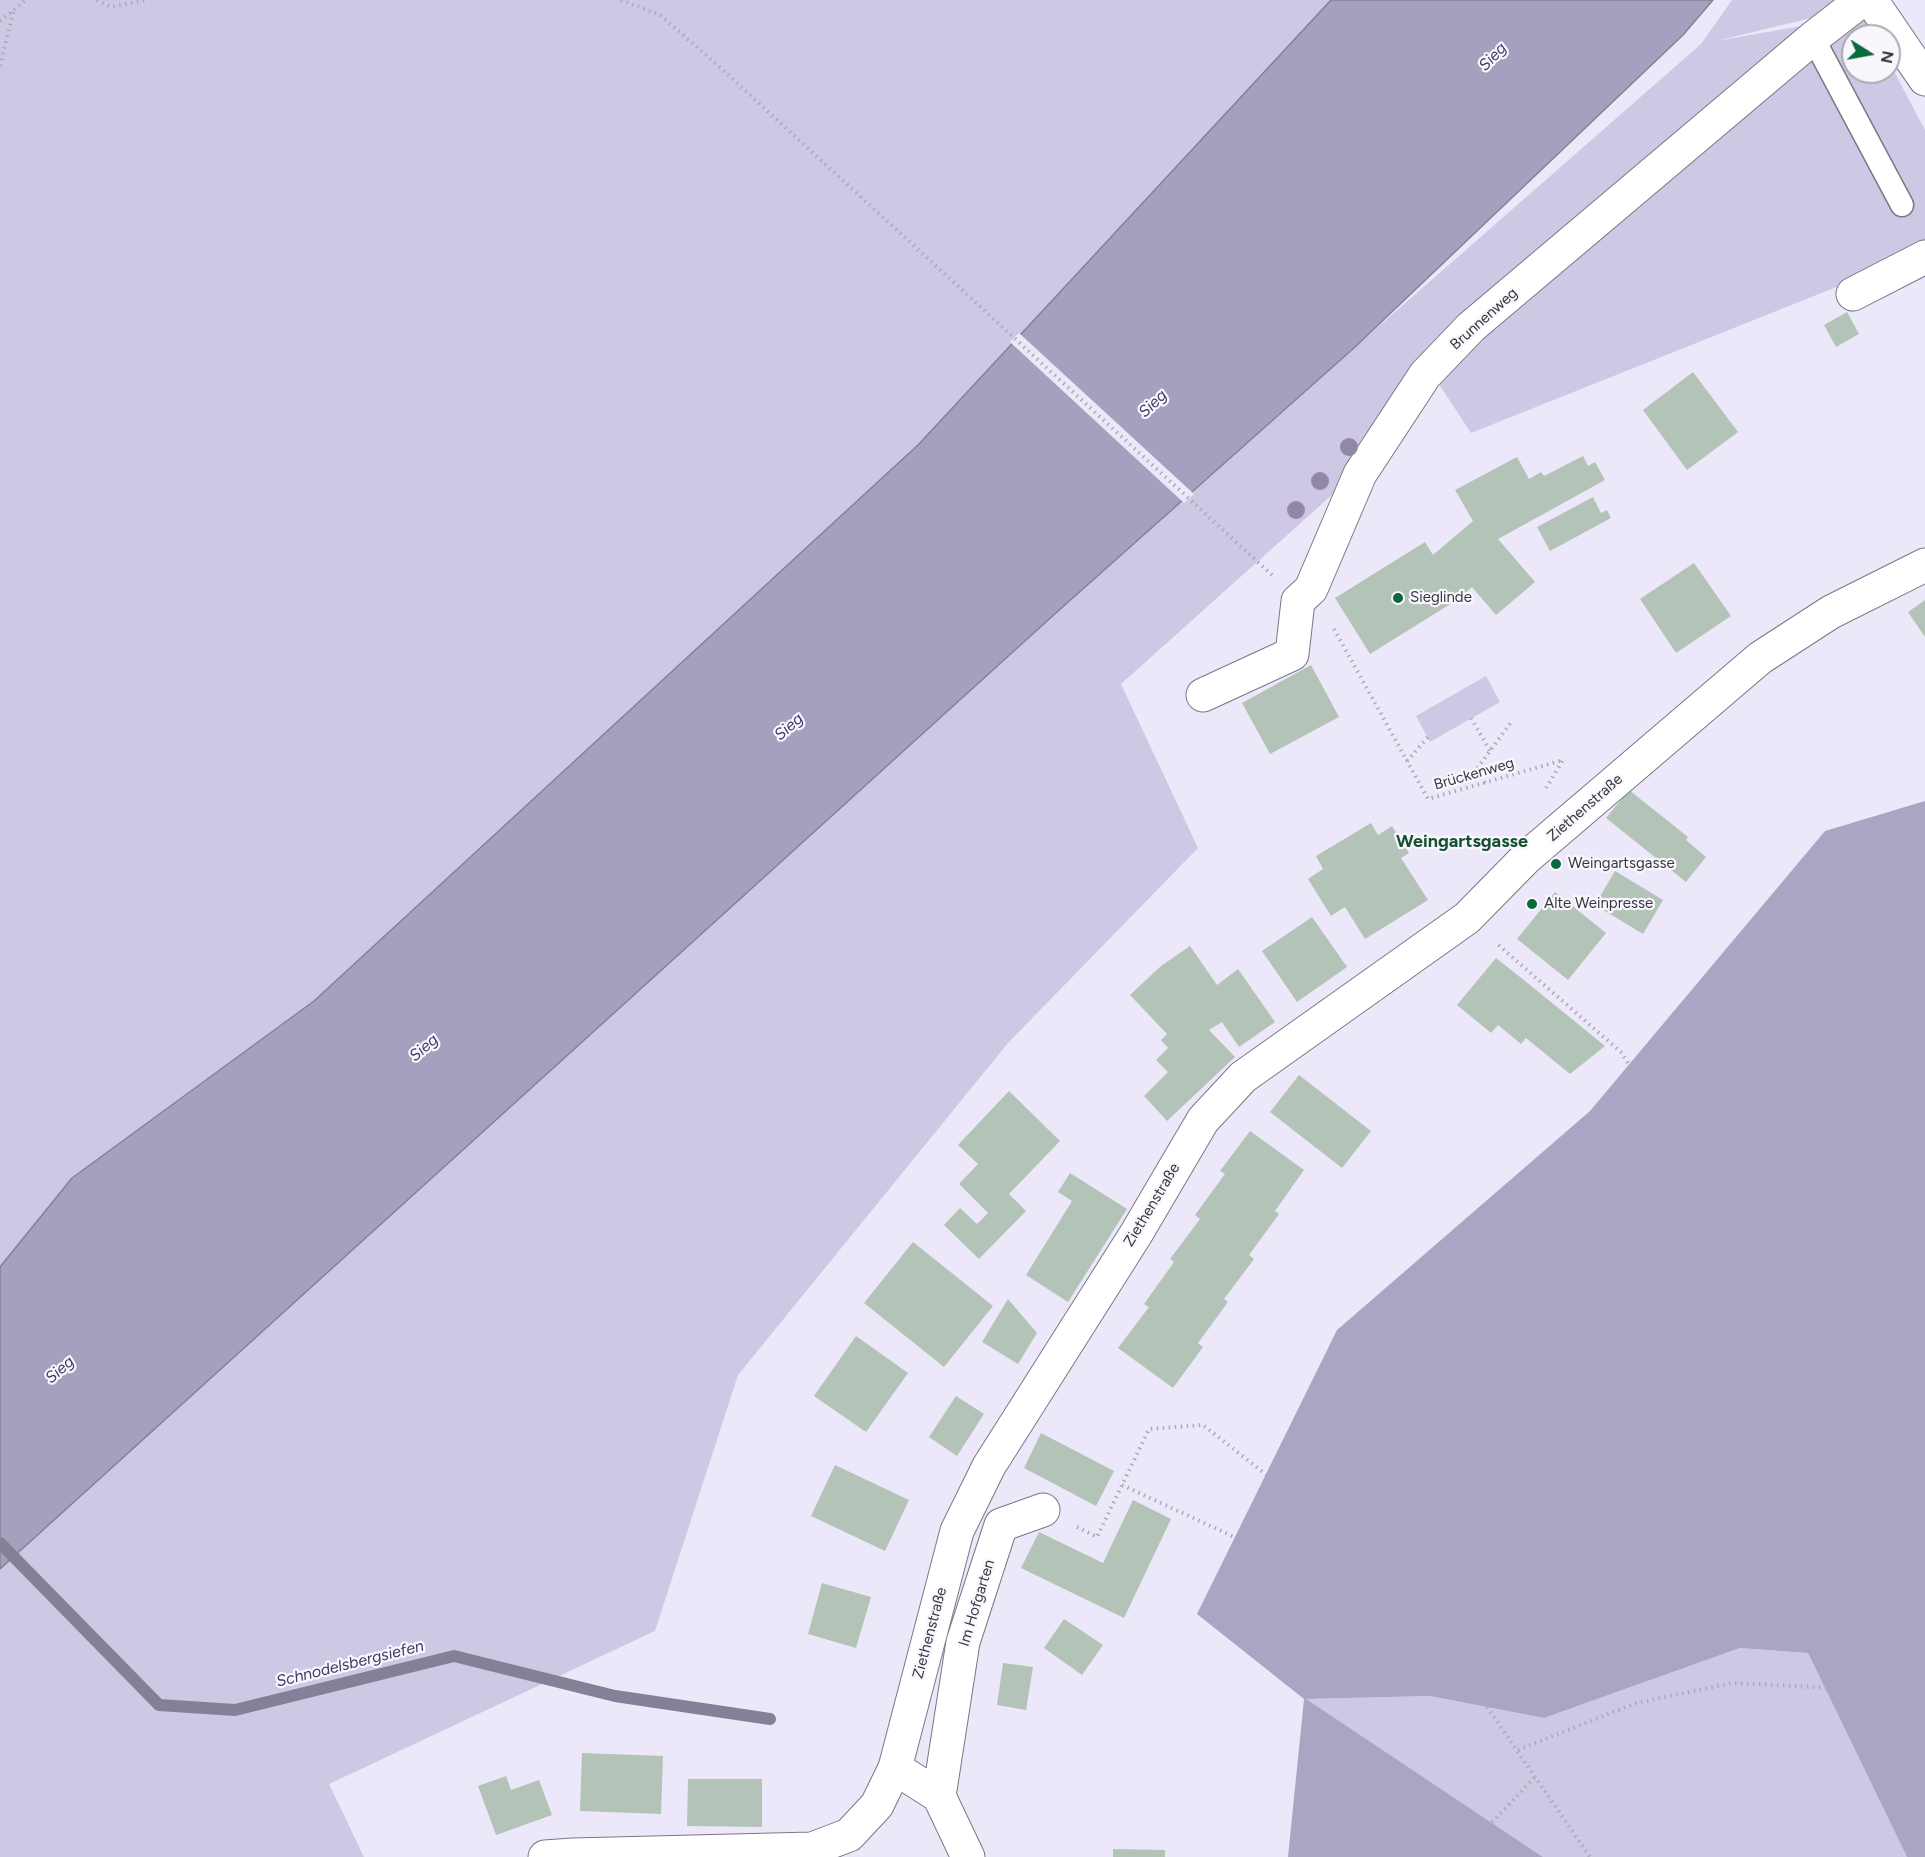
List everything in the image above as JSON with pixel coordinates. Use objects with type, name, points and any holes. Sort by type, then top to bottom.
[{"type":"main road","name":"Brunnenweg","points":[[1203,695],[1292,654],[1298,601],[1311,589],[1359,474],[1425,375],[1471,327],[1813,38],[1862,0]]},
{"type":"main road","points":[[1870,0],[1925,79]]},
{"type":"main road","points":[[1853,294],[1925,257]]},
{"type":"main road","name":"Ziethenstraße","points":[[545,1857],[573,1854],[812,1853],[849,1835],[877,1805],[895,1768],[957,1531],[989,1466],[1136,1234],[1203,1120],[1243,1077],[1467,918],[1526,858],[1760,658],[1831,612],[1925,565]]},
{"type":"main road","name":"Im Hofgarten","points":[[939,1796],[963,1642],[1001,1526],[1043,1510]]},
{"type":"main road","points":[[895,1768],[939,1796],[968,1857]]},
{"type":"lane","points":[[1813,38],[1902,205]]},
{"type":"path","points":[[0,21],[26,0]]},
{"type":"path","points":[[97,0],[111,8],[147,0]]},
{"type":"path","points":[[621,0],[660,15],[713,61],[1274,578]]},
{"type":"path","points":[[0,66],[14,9]]},
{"type":"path","name":"Brückenweg","points":[[1311,589],[1428,799],[1563,760],[1545,790]]},
{"type":"path","points":[[1471,718],[1490,751]]},
{"type":"path","points":[[1485,783],[1476,770],[1512,721]]},
{"type":"path","points":[[1407,761],[1428,738]]},
{"type":"path","points":[[1380,1564],[1490,1435],[1553,1389],[1621,1383],[1696,1351],[1750,1291],[1759,1247],[1689,1167],[1622,1053],[1467,918]]},
{"type":"path","points":[[1043,1510],[1097,1537],[1149,1429],[1203,1425],[1380,1564],[1472,1685],[1590,1857]]},
{"type":"path","points":[[1122,1485],[1258,1548],[1302,1503]]},
{"type":"path","points":[[1518,1750],[1635,1703],[1732,1683],[1836,1688],[1925,1680]]},
{"type":"path","points":[[1459,1857],[1536,1776]]},
{"type":"shaded area","points":[[0,0],[1331,0],[919,444],[314,1001],[72,1178],[0,1267]]},
{"type":"shaded area","points":[[1732,0],[1886,0],[1716,41],[1864,15],[1869,24],[1841,24],[1841,84],[1901,84],[1925,130],[1925,247],[1899,262],[1471,433],[1423,360],[1377,417],[1333,494],[1121,684],[1198,848],[1008,1043],[738,1375],[655,1631],[329,1784],[364,1857],[0,1857],[0,1569],[1057,612],[1701,44]]},
{"type":"shaded area","points":[[1486,676],[1500,702],[1430,742],[1416,716]]},
{"type":"shaded area","points":[[1925,801],[1925,1857],[1907,1857],[1808,1653],[1740,1648],[1544,1718],[1430,1696],[1306,1699],[1543,1857],[1288,1857],[1304,1699],[1197,1614],[1337,1330],[1590,1111],[1825,831]]},
{"type":"shaded area","points":[[1740,1648],[1808,1653],[1907,1857],[1543,1857],[1305,1699],[1430,1696],[1544,1718]]},
{"type":"water","name":"Sieg","points":[[1331,0],[1713,0],[1683,35],[1355,347],[1057,612],[0,1569],[0,1267],[72,1178],[314,1001],[919,444]]},
{"type":"pier","points":[[1019,333],[1194,494],[1184,503],[1010,342]]},
{"type":"building","points":[[1847,312],[1859,334],[1836,347],[1824,325]]},
{"type":"building","points":[[1693,372],[1738,432],[1687,470],[1643,410]]},
{"type":"building","points":[[1583,456],[1588,466],[1595,462],[1605,480],[1498,539],[1535,582],[1496,615],[1472,587],[1460,598],[1370,654],[1335,598],[1425,542],[1433,555],[1473,521],[1455,490],[1517,457],[1529,479],[1541,472],[1544,476]]},
{"type":"building","points":[[1593,497],[1601,513],[1607,510],[1611,518],[1550,551],[1537,527]]},
{"type":"building","points":[[1694,563],[1731,616],[1676,653],[1640,599]]},
{"type":"building","points":[[1925,600],[1925,637],[1908,612]]},
{"type":"building","points":[[1311,665],[1339,717],[1270,754],[1242,703]]},
{"type":"building","points":[[1629,790],[1688,837],[1686,840],[1706,857],[1686,882],[1606,818]]},
{"type":"building","points":[[1371,823],[1378,835],[1392,826],[1409,853],[1401,858],[1428,900],[1365,939],[1345,907],[1331,916],[1308,879],[1323,869],[1316,856]]},
{"type":"building","points":[[1615,871],[1663,900],[1643,934],[1595,905]]},
{"type":"building","points":[[1555,892],[1606,933],[1568,980],[1517,939]]},
{"type":"building","points":[[1312,917],[1347,967],[1297,1002],[1262,951]]},
{"type":"building","points":[[1190,946],[1217,985],[1238,969],[1275,1022],[1239,1047],[1222,1022],[1209,1030],[1235,1057],[1167,1121],[1144,1096],[1168,1072],[1156,1060],[1168,1048],[1161,1040],[1167,1034],[1130,995],[1161,966]]},
{"type":"building","points":[[1496,958],[1605,1046],[1570,1074],[1526,1038],[1521,1044],[1498,1025],[1491,1033],[1457,1005]]},
{"type":"building","points":[[1299,1075],[1371,1131],[1342,1168],[1270,1112]]},
{"type":"building","points":[[1009,1091],[1060,1141],[1009,1194],[1026,1211],[979,1259],[944,1225],[960,1208],[977,1224],[988,1213],[959,1184],[978,1164],[958,1145]]},
{"type":"building","points":[[1250,1131],[1304,1170],[1275,1211],[1279,1214],[1249,1255],[1254,1259],[1224,1299],[1228,1302],[1198,1343],[1203,1347],[1173,1388],[1118,1348],[1149,1307],[1144,1304],[1174,1262],[1170,1259],[1200,1219],[1195,1215],[1225,1174],[1220,1171]]},
{"type":"building","points":[[1070,1173],[1127,1209],[1068,1302],[1026,1275],[1072,1201],[1058,1192]]},
{"type":"building","points":[[913,1242],[993,1306],[944,1367],[864,1303]]},
{"type":"building","points":[[1008,1299],[1037,1333],[1018,1364],[982,1342]]},
{"type":"building","points":[[856,1336],[908,1373],[866,1432],[814,1396]]},
{"type":"building","points":[[956,1396],[984,1414],[957,1456],[929,1437]]},
{"type":"building","points":[[1041,1433],[1114,1471],[1096,1506],[1024,1468]]},
{"type":"building","points":[[835,1465],[909,1500],[885,1551],[811,1516]]},
{"type":"building","points":[[1133,1500],[1171,1519],[1124,1618],[1021,1568],[1039,1532],[1103,1563]]},
{"type":"building","points":[[822,1583],[871,1597],[856,1648],[808,1634]]},
{"type":"building","points":[[1064,1619],[1103,1645],[1082,1675],[1044,1648]]},
{"type":"building","points":[[1003,1663],[1033,1667],[1026,1710],[997,1705]]},
{"type":"building","points":[[582,1753],[663,1756],[661,1814],[580,1811]]},
{"type":"building","points":[[506,1776],[511,1790],[539,1780],[552,1815],[496,1835],[478,1786]]},
{"type":"building","points":[[688,1779],[762,1779],[762,1827],[687,1826]]},
{"type":"building","points":[[1113,1849],[1165,1850],[1165,1857],[1113,1857]]},
{"type":"waterway","name":"Schnodelsbergsiefen","points":[[0,1543],[159,1705],[235,1710],[454,1656],[615,1696],[770,1719]]},
{"type":"place","name":"Sieglinde","points":[[1398,598]]},
{"type":"place","name":"Weingartsgasse","points":[[1556,864]]},
{"type":"place","name":"Alte Weinpresse","points":[[1532,904]]},
{"type":"district","name":"Weingartsgasse","points":[[1462,842]]}]
